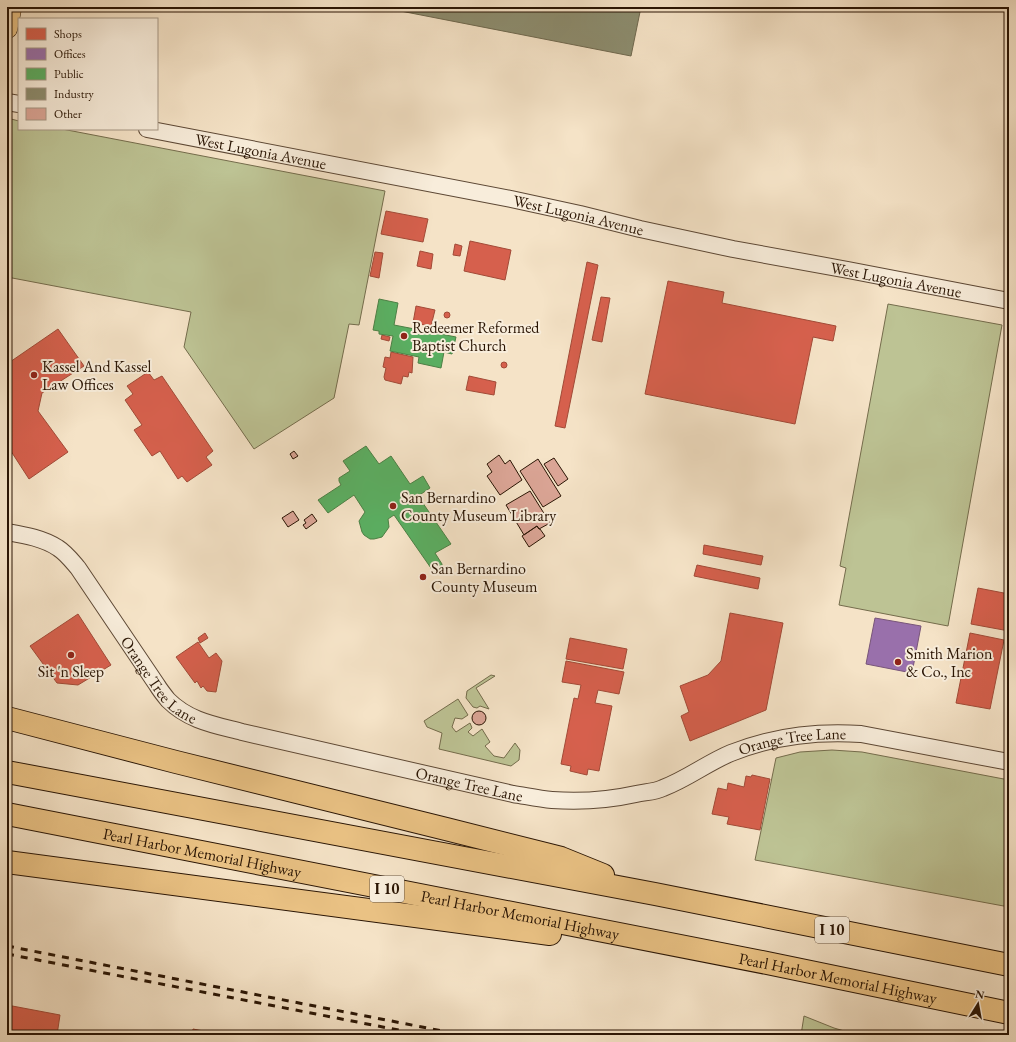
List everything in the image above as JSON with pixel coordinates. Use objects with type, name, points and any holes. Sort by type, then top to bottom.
[{"type":"highway","points":[[7,718],[560,858],[655,894]]},
{"type":"highway","name":"I 10","points":[[7,772],[655,894],[1009,965]]},
{"type":"highway","name":"Pearl Harbor Memorial Highway","points":[[7,814],[767,963],[1009,1013]]},
{"type":"highway","points":[[7,862],[767,963]]},
{"type":"main road","points":[[7,28],[11,7]]},
{"type":"street","points":[[7,102],[18,104]]},
{"type":"street","name":"West Lugonia Avenue","points":[[152,130],[511,199],[733,249],[1009,301]]},
{"type":"street","name":"Orange Tree Lane","points":[[7,532],[33,537],[58,548],[68,556],[78,568],[168,700],[180,710],[197,720],[242,732],[513,794],[551,800],[589,801],[662,789],[730,754],[776,738],[799,735],[843,733],[861,734],[1009,762]]},
{"type":"green space","points":[[11,119],[18,121],[18,130],[67,130],[385,191],[359,325],[349,324],[334,398],[254,449],[184,347],[191,312],[7,277],[7,123]]},
{"type":"green space","points":[[888,304],[1002,325],[948,626],[839,605],[846,568],[840,566]]},
{"type":"green space","points":[[491,675],[495,676],[476,688],[489,709],[480,706],[477,708],[473,707],[466,698],[467,691]]},
{"type":"green space","points":[[458,699],[468,715],[462,719],[455,718],[452,727],[456,732],[470,723],[472,728],[468,732],[473,736],[482,729],[490,742],[485,746],[494,756],[504,758],[515,743],[520,750],[519,760],[511,766],[439,749],[442,733],[427,727],[424,721]]},
{"type":"green space","points":[[832,750],[862,752],[1009,780],[1009,907],[755,860],[776,758],[800,752]]},
{"type":"green space","points":[[804,1016],[834,1028],[858,1035],[801,1035]]},
{"type":"building: Shops","points":[[386,211],[428,219],[423,242],[381,234]]},
{"type":"building: Shops","points":[[470,241],[511,250],[505,280],[464,271]]},
{"type":"building: Shops","points":[[455,244],[462,246],[460,256],[453,255]]},
{"type":"building: Shops","points":[[420,251],[433,254],[431,269],[417,266]]},
{"type":"building: Shops","points":[[375,252],[383,253],[379,278],[370,276]]},
{"type":"building: Shops","points":[[587,262],[598,265],[565,428],[555,426]]},
{"type":"building: Shops","points":[[668,281],[724,292],[722,303],[836,326],[833,341],[813,337],[795,424],[645,394]]},
{"type":"building: Shops","points":[[601,297],[610,298],[602,342],[592,340]]},
{"type":"building: Shops","points":[[416,306],[435,310],[431,326],[413,323]]},
{"type":"building: Shops","points":[[447,312],[450,315],[447,318],[444,315]]},
{"type":"building: Shops","points":[[58,329],[84,366],[42,393],[38,411],[68,452],[29,479],[7,445],[7,385],[11,369],[7,364]]},
{"type":"building: Shops","points":[[382,335],[390,337],[389,341],[381,339]]},
{"type":"building: Shops","points":[[391,352],[413,357],[412,373],[409,372],[408,377],[403,376],[401,384],[385,380],[384,377],[386,368],[383,367],[385,357],[390,358]]},
{"type":"building: Shops","points":[[504,362],[507,365],[504,368],[501,365]]},
{"type":"building: Shops","points":[[148,372],[154,380],[162,376],[213,451],[206,457],[212,465],[187,482],[182,476],[178,479],[160,451],[152,456],[134,430],[142,425],[125,400],[133,394],[127,386]]},
{"type":"building: Shops","points":[[469,376],[496,382],[494,395],[466,390]]},
{"type":"building: Shops","points":[[704,545],[763,556],[761,565],[703,554]]},
{"type":"building: Shops","points":[[697,565],[760,578],[758,589],[694,576]]},
{"type":"building: Shops","points":[[978,588],[1009,594],[1009,631],[971,624]]},
{"type":"building: Shops","points":[[730,613],[783,623],[766,710],[690,741],[681,716],[689,712],[680,686],[708,675],[721,661]]},
{"type":"building: Shops","name":"Sit 'n Sleep","points":[[78,614],[111,665],[78,685],[57,683],[30,646]]},
{"type":"building: Shops","points":[[205,633],[208,638],[200,643],[198,638]]},
{"type":"building: Shops","points":[[970,633],[1004,640],[990,709],[956,703]]},
{"type":"building: Shops","points":[[570,638],[627,649],[623,669],[566,659]]},
{"type":"building: Shops","points":[[198,642],[209,658],[216,653],[222,661],[216,692],[207,691],[203,686],[201,688],[197,681],[195,683],[176,657]]},
{"type":"building: Shops","points":[[566,661],[624,672],[619,694],[598,690],[595,703],[612,706],[599,771],[588,769],[587,775],[570,771],[571,766],[561,764],[574,698],[578,699],[581,685],[562,682]]},
{"type":"building: Shops","points":[[752,775],[770,779],[760,830],[727,824],[729,817],[712,814],[718,788],[727,790],[728,783],[744,787],[746,776],[751,777]]},
{"type":"building: Shops","points":[[7,1005],[60,1015],[57,1035],[42,1033],[41,1035],[7,1035]]},
{"type":"building: Shops","points":[[193,1029],[225,1035],[192,1035]]},
{"type":"building: Offices","points":[[875,618],[921,626],[912,673],[866,664]]},
{"type":"building: Public","points":[[379,299],[398,303],[394,325],[456,337],[452,354],[444,352],[441,368],[418,363],[419,357],[390,351],[393,336],[379,334],[379,331],[373,330]]},
{"type":"building: Public","name":"San Bernardino County Museum Library","points":[[366,446],[379,464],[391,456],[410,484],[423,476],[430,488],[418,496],[451,544],[435,553],[442,564],[442,568],[440,570],[436,572],[433,571],[394,515],[388,519],[389,527],[382,537],[370,539],[362,532],[359,521],[365,512],[354,495],[328,513],[318,500],[341,485],[339,478],[350,471],[343,461]]},
{"type":"building: Industry","points":[[380,7],[641,7],[631,56]]},
{"type":"building: Other","points":[[294,451],[298,456],[293,459],[290,454]]},
{"type":"building: Other","points":[[499,455],[505,464],[510,460],[522,480],[500,495],[487,476],[492,472],[487,464]]},
{"type":"building: Other","points":[[554,458],[568,479],[558,486],[544,464]]},
{"type":"building: Other","points":[[538,459],[561,496],[543,507],[520,471]]},
{"type":"building: Other","points":[[530,491],[550,523],[539,529],[537,526],[524,535],[506,505]]},
{"type":"building: Other","points":[[293,511],[299,520],[288,527],[282,518]]},
{"type":"building: Other","points":[[312,514],[317,521],[306,529],[303,525],[306,523],[304,520]]},
{"type":"building: Other","points":[[537,526],[545,536],[529,547],[522,536]]},
{"type":"building: Other","points":[[476,711],[482,711],[486,715],[486,721],[482,725],[476,725],[472,721],[472,715]]},
{"type":"railway","points":[[7,946],[463,1035]]},
{"type":"railway","points":[[7,954],[424,1035]]},
{"type":"place","name":"Redeemer Reformed Baptist Church","points":[[404,336]]},
{"type":"place","name":"Kassel And Kassel Law Offices","points":[[34,375]]},
{"type":"place","name":"San Bernardino County Museum Library","points":[[393,506]]},
{"type":"place","name":"San Bernardino County Museum","points":[[423,577]]},
{"type":"place","name":"Sit 'n Sleep","points":[[71,655]]},
{"type":"place","name":"Smith Marion & Co., Inc","points":[[898,662]]}]
